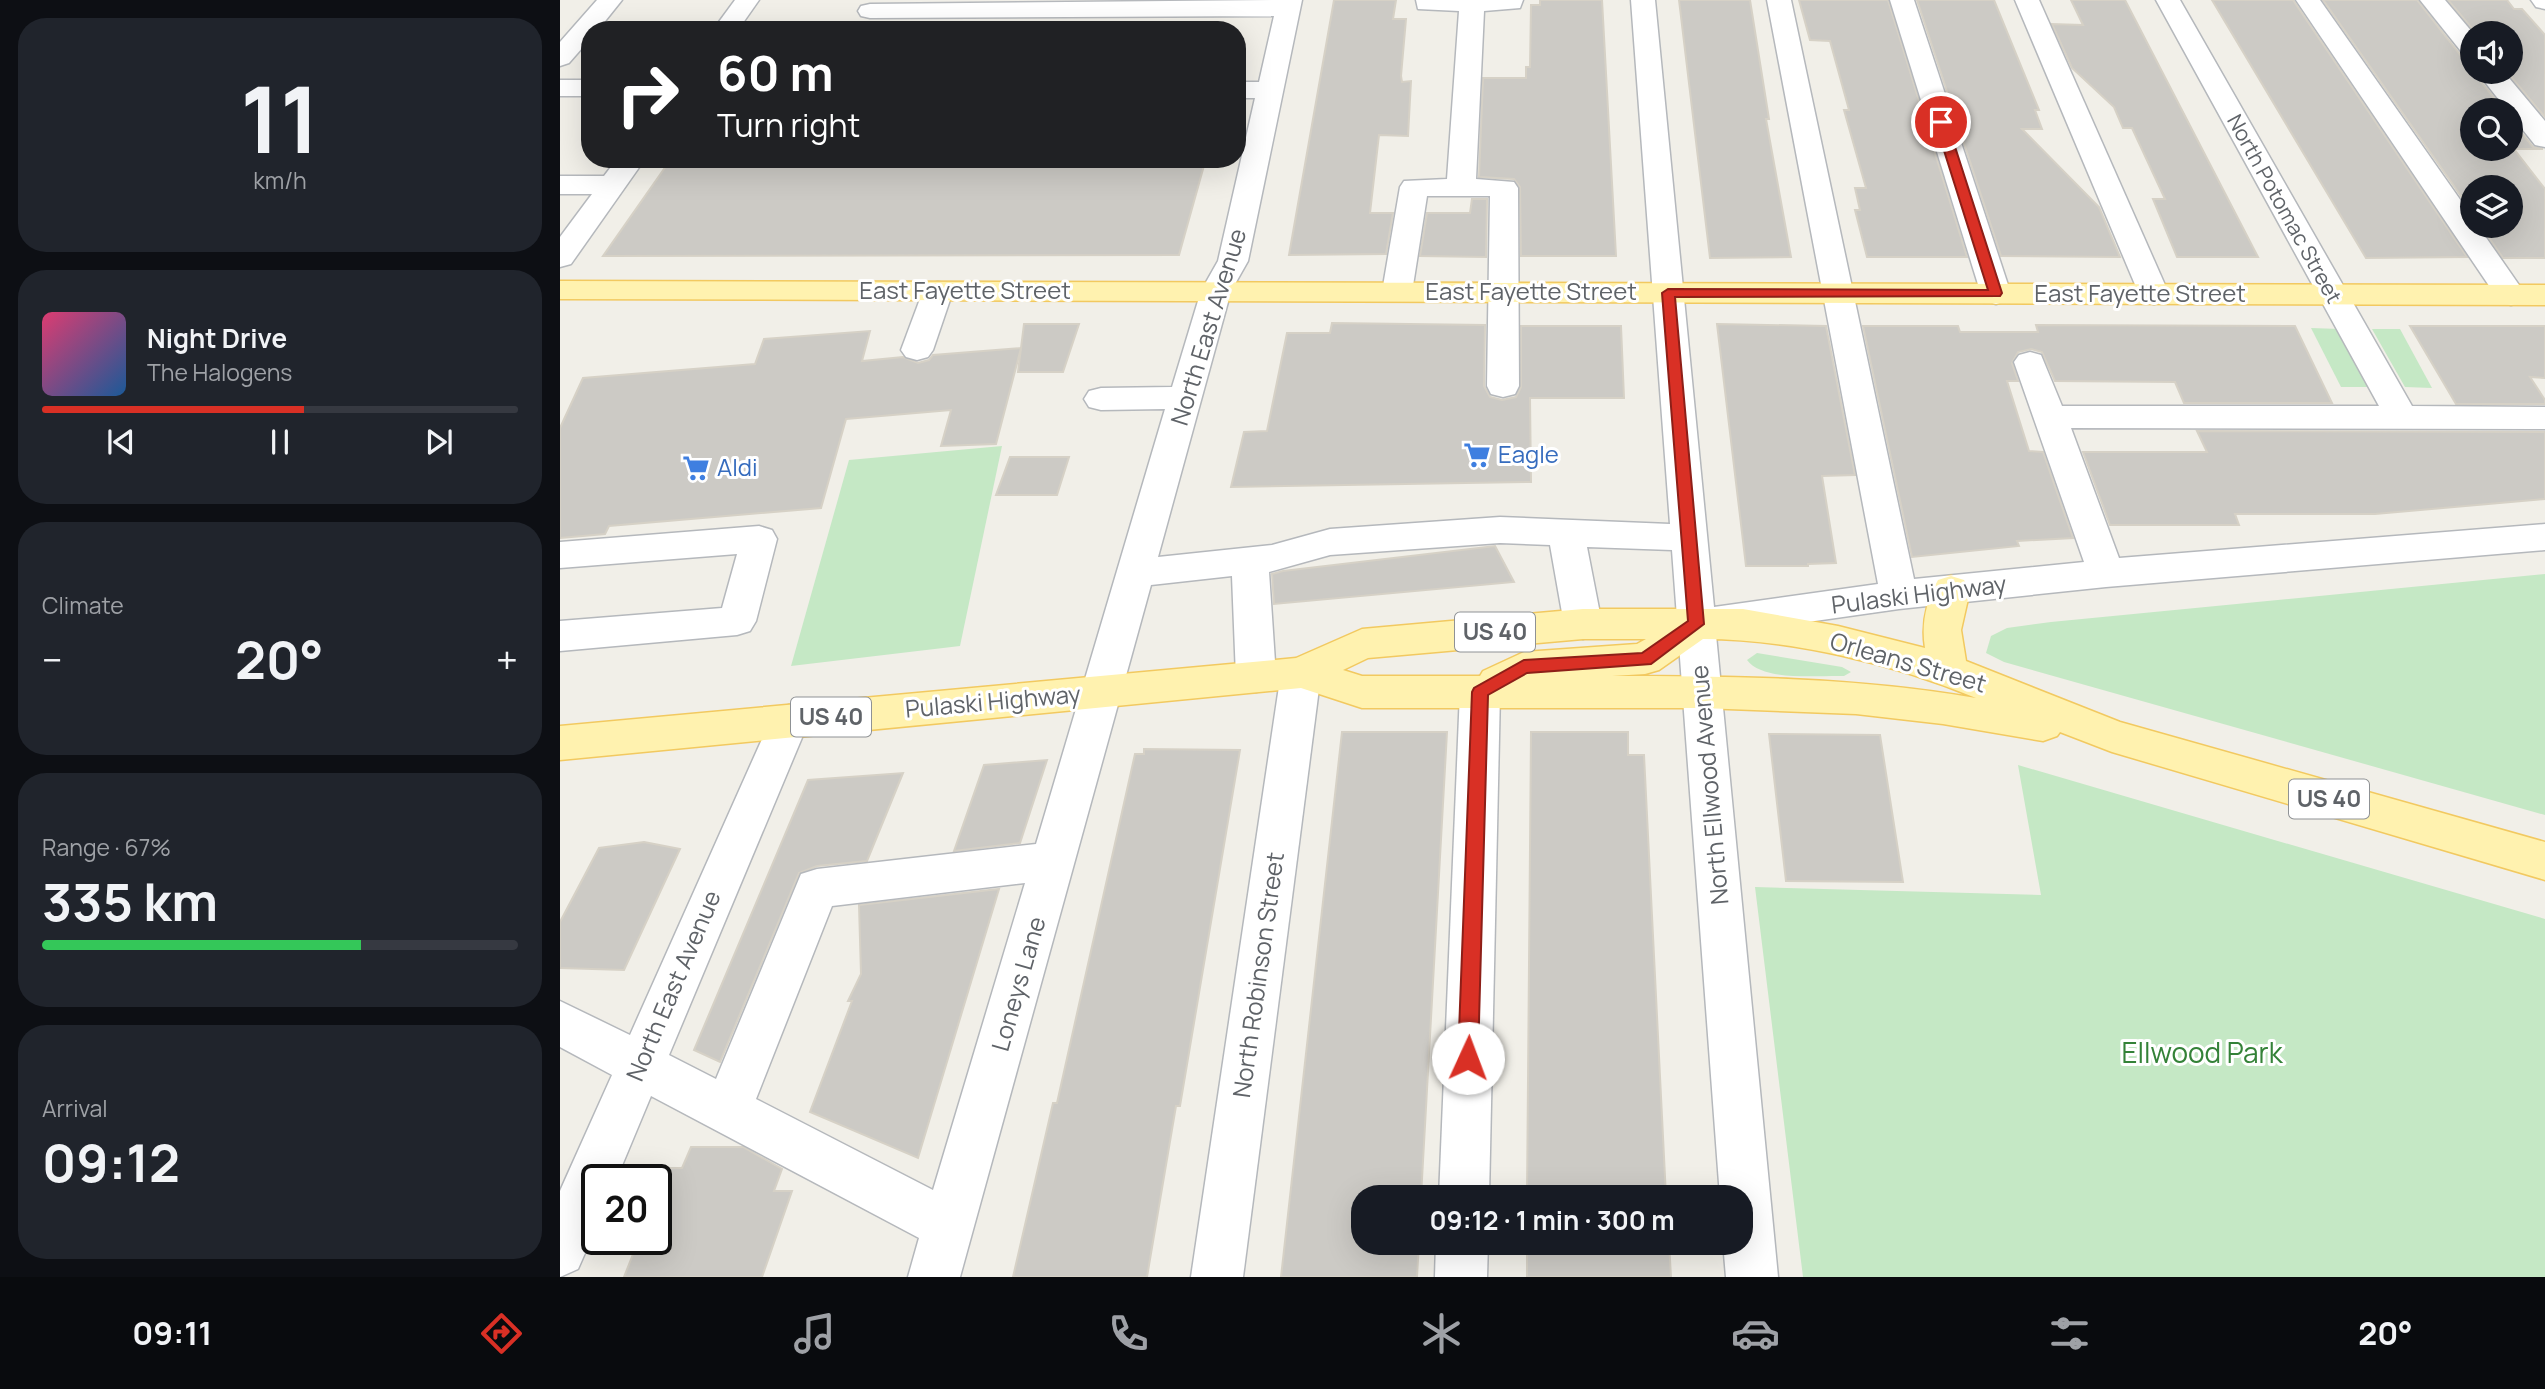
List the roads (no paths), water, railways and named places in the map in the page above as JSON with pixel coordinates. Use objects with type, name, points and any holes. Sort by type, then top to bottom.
[{"type":"main road","name":"East Fayette Street","points":[[560,290],[2545,295]]},
{"type":"main road","points":[[1949,670],[1942,643],[1941,619],[1951,590]]},
{"type":"main road","name":"Pulaski Highway","points":[[560,743],[1301,673],[1362,644],[1583,624],[1696,624]]},
{"type":"main road","name":"Orleans Street","points":[[1696,624],[1743,624],[1798,633],[1949,670],[2112,736],[2545,861]]},
{"type":"main road","points":[[1480,692],[1524,667],[1645,659],[1696,624]]},
{"type":"main road","name":"Pulaski Highway","points":[[1301,673],[1362,692],[1702,692]]},
{"type":"main road","name":"Orleans Street","points":[[1702,692],[1856,698],[1943,708],[2112,736]]},
{"type":"street","points":[[592,21],[610,0]]},
{"type":"street","points":[[732,21],[747,0]]},
{"type":"street","points":[[1427,0],[1427,4],[1511,3],[1511,0]]},
{"type":"street","name":"North Ellwood Avenue","points":[[1643,0],[1752,1277]]},
{"type":"street","points":[[1779,0],[1899,596]]},
{"type":"street","points":[[1902,0],[1996,293]]},
{"type":"street","points":[[2027,0],[2154,294]]},
{"type":"street","name":"North Potomac Street","points":[[2168,0],[2401,416]]},
{"type":"street","points":[[2308,0],[2511,295]]},
{"type":"street","points":[[2432,0],[2460,34]]},
{"type":"street","points":[[1461,188],[1472,4]]},
{"type":"street","points":[[869,14],[1145,13],[1289,5]]},
{"type":"street","name":"North East Avenue","points":[[1103,692],[1216,291],[1233,261],[1289,5]]},
{"type":"street","points":[[560,58],[581,34]]},
{"type":"street","points":[[2500,84],[2545,139]]},
{"type":"street","points":[[560,88],[581,88]]},
{"type":"street","points":[[1246,90],[1271,90]]},
{"type":"street","points":[[560,258],[625,168]]},
{"type":"street","points":[[560,185],[613,185]]},
{"type":"street","points":[[1397,292],[1414,187],[1504,188],[1503,386]]},
{"type":"street","points":[[917,350],[938,291]]},
{"type":"street","points":[[2030,362],[2106,573]]},
{"type":"street","points":[[1101,399],[1185,398]]},
{"type":"street","points":[[2050,417],[2545,418]]},
{"type":"street","points":[[1136,573],[1272,558],[1330,542],[1500,530],[1689,538]]},
{"type":"street","points":[[1566,533],[1583,624]]},
{"type":"street","name":"Pulaski Highway","points":[[1696,624],[1899,596],[2106,573],[2545,537]]},
{"type":"street","points":[[560,555],[759,539],[737,621],[560,636]]},
{"type":"street","points":[[1250,560],[1256,677]]},
{"type":"street","name":"North Robinson Street","points":[[1217,1277],[1301,673]]},
{"type":"street","name":"Loneys Lane","points":[[934,1277],[1103,692]]},
{"type":"street","points":[[1464,1185],[1480,692]]},
{"type":"street","name":"North East Avenue","points":[[560,1251],[789,721]]},
{"type":"street","points":[[727,1110],[817,888],[1054,861]]},
{"type":"street","points":[[560,1023],[949,1226]]},
{"type":"street","points":[[1461,1277],[1462,1255]]},
{"type":"place","name":"Eagle","points":[[1477,455]]},
{"type":"place","name":"Aldi","points":[[696,468]]},
{"type":"park label","name":"Ellwood Park","points":[[2202,1053]]}]
